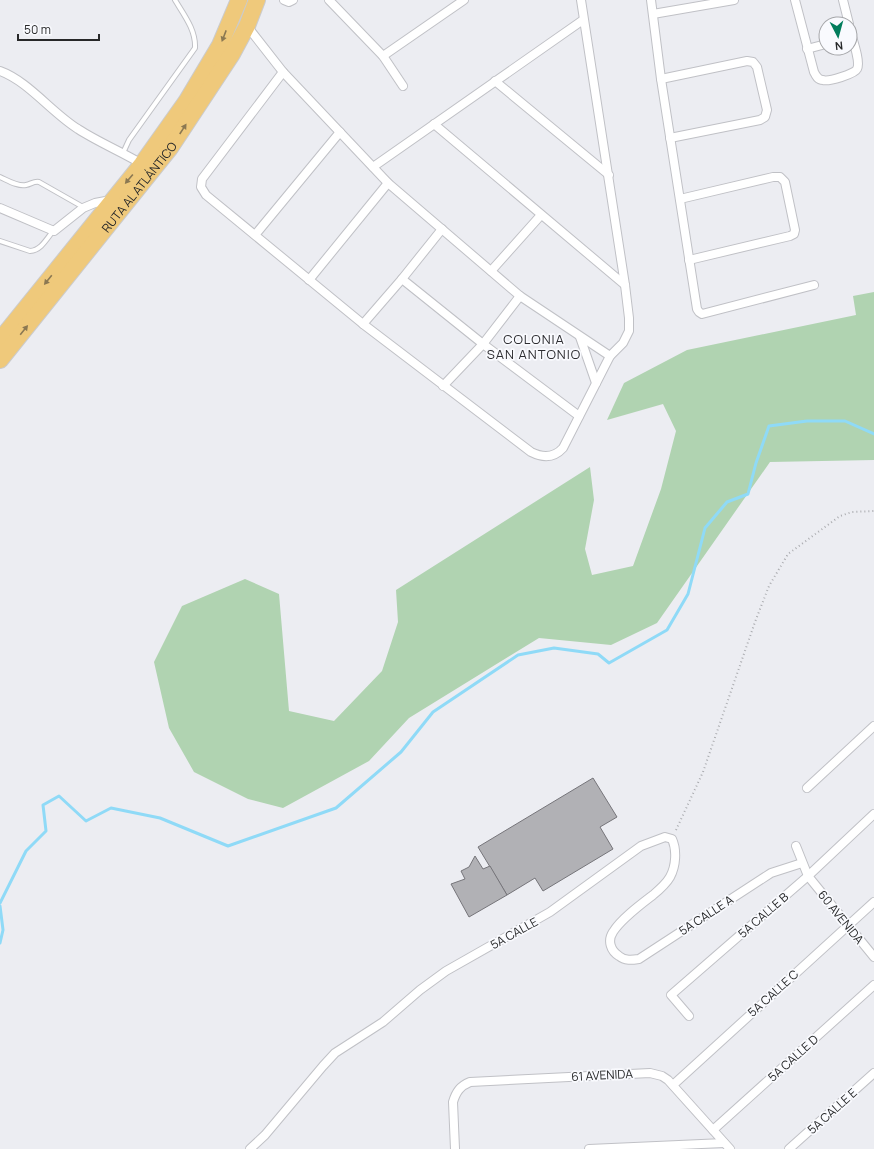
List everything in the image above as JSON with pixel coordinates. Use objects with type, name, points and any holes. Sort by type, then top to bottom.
[{"type":"highway","name":"RUTA AL ATLÁNTICO","points":[[0,340],[142,164],[186,102],[220,45],[239,0]]},
{"type":"highway","name":"RUTA AL ATLÁNTICO","points":[[0,360],[170,148],[232,54],[247,26],[257,0]]},
{"type":"street","points":[[284,0],[289,2],[293,0]]},
{"type":"street","points":[[329,0],[383,56],[403,86]]},
{"type":"street","points":[[383,56],[464,0]]},
{"type":"street","points":[[283,72],[202,179],[201,187],[206,195],[363,324],[443,386],[531,452],[539,456],[553,456],[558,454],[563,448],[610,356],[623,343],[629,331],[625,285],[581,0]]},
{"type":"street","points":[[651,0],[661,79],[697,309],[702,314],[814,285]]},
{"type":"street","points":[[653,14],[734,0]]},
{"type":"street","points":[[796,0],[807,49],[814,72],[818,78],[823,81],[852,74],[857,69],[858,62],[856,56]]},
{"type":"street","points":[[843,0],[846,16]]},
{"type":"street","points":[[373,167],[583,20]]},
{"type":"street","points":[[247,26],[283,72],[388,183],[520,296],[610,356]]},
{"type":"street","points":[[807,49],[818,46]]},
{"type":"street","points":[[661,79],[747,61],[753,62],[757,67],[767,110],[765,117],[760,120],[670,138]]},
{"type":"street","points":[[0,71],[6,73],[20,83],[78,129],[123,152],[142,164]]},
{"type":"street","points":[[495,81],[609,175]]},
{"type":"street","points":[[434,124],[625,285]]},
{"type":"street","points":[[255,235],[340,132]]},
{"type":"street","points":[[680,199],[773,177],[780,177],[785,182],[795,230],[794,234],[790,236],[689,260]]},
{"type":"street","points":[[309,280],[388,183]]},
{"type":"street","points":[[0,208],[54,231],[83,208],[95,203],[112,200]]},
{"type":"street","points":[[491,271],[541,215]]},
{"type":"street","points":[[363,324],[442,229]]},
{"type":"street","points":[[402,278],[483,344],[579,416]]},
{"type":"street","points":[[443,386],[483,344],[520,296]]},
{"type":"street","points":[[580,336],[596,383]]},
{"type":"street","points":[[807,788],[874,726]]},
{"type":"street","name":"5A CALLE B","points":[[689,1016],[671,995],[808,876],[874,814]]},
{"type":"street","name":"5A CALLE","points":[[250,1149],[336,1053],[383,1022],[420,990],[446,971],[550,912],[641,846],[665,837],[672,839]]},
{"type":"street","name":"5A CALLE A","points":[[672,839],[675,846],[674,867],[669,879],[629,914],[612,933],[610,939],[612,950],[620,958],[627,960],[639,958],[771,873],[802,863]]},
{"type":"street","points":[[796,846],[808,876]]},
{"type":"street","name":"60 AVENIDA","points":[[808,876],[874,957]]},
{"type":"street","name":"5A CALLE C","points":[[673,1085],[874,902]]},
{"type":"street","name":"5A CALLE D","points":[[713,1130],[874,985]]},
{"type":"street","name":"61 AVENIDA","points":[[455,1149],[453,1102],[460,1088],[470,1082],[650,1073],[662,1076],[673,1085],[727,1146]]},
{"type":"street","name":"5A CALLE E","points":[[789,1149],[874,1073]]},
{"type":"street","points":[[588,1149],[727,1146]]},
{"type":"lane","points":[[123,152],[129,140],[195,48],[195,41],[189,22],[175,0]]},
{"type":"lane","points":[[0,177],[21,186],[26,186],[36,181],[39,182],[83,208]]},
{"type":"lane","points":[[0,241],[34,251],[38,250],[54,231]]},
{"type":"path","points":[[672,839],[703,772],[754,622],[769,586],[788,554],[840,516],[852,512],[874,511]]},
{"type":"green space","points":[[874,292],[874,460],[770,462],[657,623],[611,645],[539,638],[409,718],[369,761],[283,808],[248,799],[194,772],[169,728],[154,662],[182,606],[245,579],[279,594],[289,711],[334,721],[382,671],[398,622],[396,590],[590,467],[594,500],[585,549],[592,575],[633,566],[661,489],[676,431],[663,404],[607,420],[624,383],[687,350],[856,315],[853,296]]},
{"type":"building","points":[[593,778],[617,817],[600,827],[613,849],[543,891],[535,878],[507,895],[478,847]]},
{"type":"building","points":[[475,856],[483,869],[490,866],[507,895],[469,917],[451,884],[465,879],[461,871],[469,867]]},
{"type":"waterway","points":[[0,903],[26,851],[46,831],[43,805],[59,796],[86,821],[111,808],[160,818],[228,846],[336,808],[401,752],[433,712],[518,655],[554,648],[598,654],[609,663],[667,630],[688,594],[705,528],[727,502],[748,494],[756,463],[769,426],[807,421],[845,421],[874,434]]},
{"type":"waterway","points":[[0,906],[3,930],[0,943]]},
{"type":"district","name":"COLONIA SAN ANTONIO","points":[[534,346]]}]
